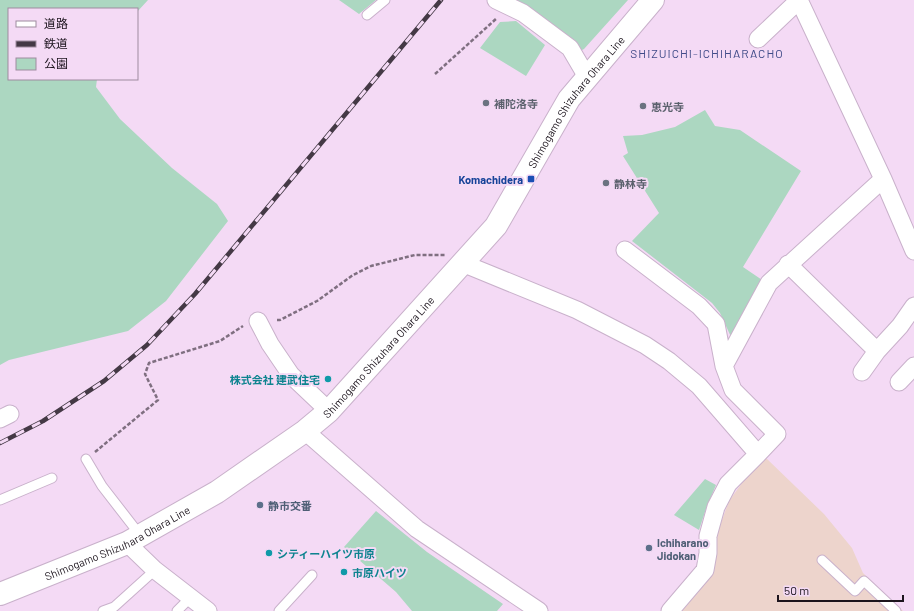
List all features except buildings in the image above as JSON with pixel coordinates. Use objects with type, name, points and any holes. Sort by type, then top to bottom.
[{"type":"main road","name":"Shimogamo Shizuhara Ohara Line","points":[[0,594],[134,539],[217,492],[305,431],[329,411],[496,226],[570,98],[587,76],[653,0]]},
{"type":"street","points":[[758,39],[799,0],[883,179],[914,251]]},
{"type":"street","points":[[503,3],[524,13],[570,48],[587,76]]},
{"type":"street","points":[[724,366],[768,283],[883,179]]},
{"type":"street","points":[[625,250],[699,306],[716,324],[724,366],[733,390],[777,434],[728,484],[716,507],[708,536],[708,553],[705,570],[670,611]]},
{"type":"street","points":[[466,259],[577,310],[645,345],[669,361],[699,386],[758,454]]},
{"type":"street","points":[[788,264],[877,351]]},
{"type":"street","points":[[862,372],[877,351],[900,326],[914,306]]},
{"type":"street","points":[[258,321],[270,344],[291,375],[329,411]]},
{"type":"street","points":[[899,382],[914,366]]},
{"type":"street","points":[[305,431],[417,529],[539,611]]},
{"type":"street","points":[[134,539],[155,570],[208,611]]},
{"type":"lane","points":[[367,15],[385,0]]},
{"type":"lane","points":[[86,459],[134,539]]},
{"type":"lane","points":[[0,500],[52,478]]},
{"type":"lane","points":[[822,560],[855,591],[864,581],[896,611]]},
{"type":"lane","points":[[103,611],[114,607],[155,570]]},
{"type":"lane","points":[[279,611],[312,575]]},
{"type":"lane","points":[[177,611],[190,598]]},
{"type":"path","points":[[435,74],[484,32],[503,3]]},
{"type":"path","points":[[86,459],[158,400],[145,374],[149,363],[220,341],[250,321],[280,320],[317,301],[353,275],[372,266],[415,256],[466,259]]},
{"type":"shaded area","points":[[766,458],[824,514],[852,548],[863,573],[903,611],[679,611],[716,543],[719,528],[729,501],[747,476]]},
{"type":"green space","points":[[0,0],[148,0],[138,11],[138,8],[8,8],[8,80],[97,80],[96,87],[120,119],[172,168],[217,204],[228,221],[166,301],[128,331],[9,360],[0,365]]},
{"type":"green space","points":[[339,0],[376,0],[359,14]]},
{"type":"green space","points":[[516,0],[628,0],[584,49],[580,51],[514,3]]},
{"type":"green space","points":[[516,21],[545,45],[526,76],[480,48],[500,22]]},
{"type":"green space","points":[[705,110],[715,126],[740,130],[801,171],[743,267],[765,282],[732,339],[720,313],[712,303],[632,241],[659,213],[623,156],[628,153],[623,136],[642,135],[675,127]]},
{"type":"green space","points":[[705,479],[716,485],[699,530],[674,515]]},
{"type":"green space","points":[[376,511],[427,552],[503,604],[497,611],[412,611],[396,592],[344,547]]},
{"type":"railway","points":[[0,443],[43,421],[104,381],[147,345],[195,294],[441,0]]},
{"type":"place","name":"補陀洛寺","points":[[486,103]]},
{"type":"place","name":"恵光寺","points":[[643,106]]},
{"type":"place","name":"Komachidera","points":[[531,179]]},
{"type":"place","name":"静林寺","points":[[606,183]]},
{"type":"place","name":"株式会社 建武住宅","points":[[328,379]]},
{"type":"place","name":"静市交番","points":[[260,505]]},
{"type":"place","name":"Ichiharano Jidokan","points":[[649,548]]},
{"type":"place","name":"シティーハイツ市原","points":[[269,553]]},
{"type":"place","name":"市原ハイツ","points":[[344,572]]},
{"type":"district","name":"SHIZUICHI-ICHIHARACHO","points":[[707,53]]}]
